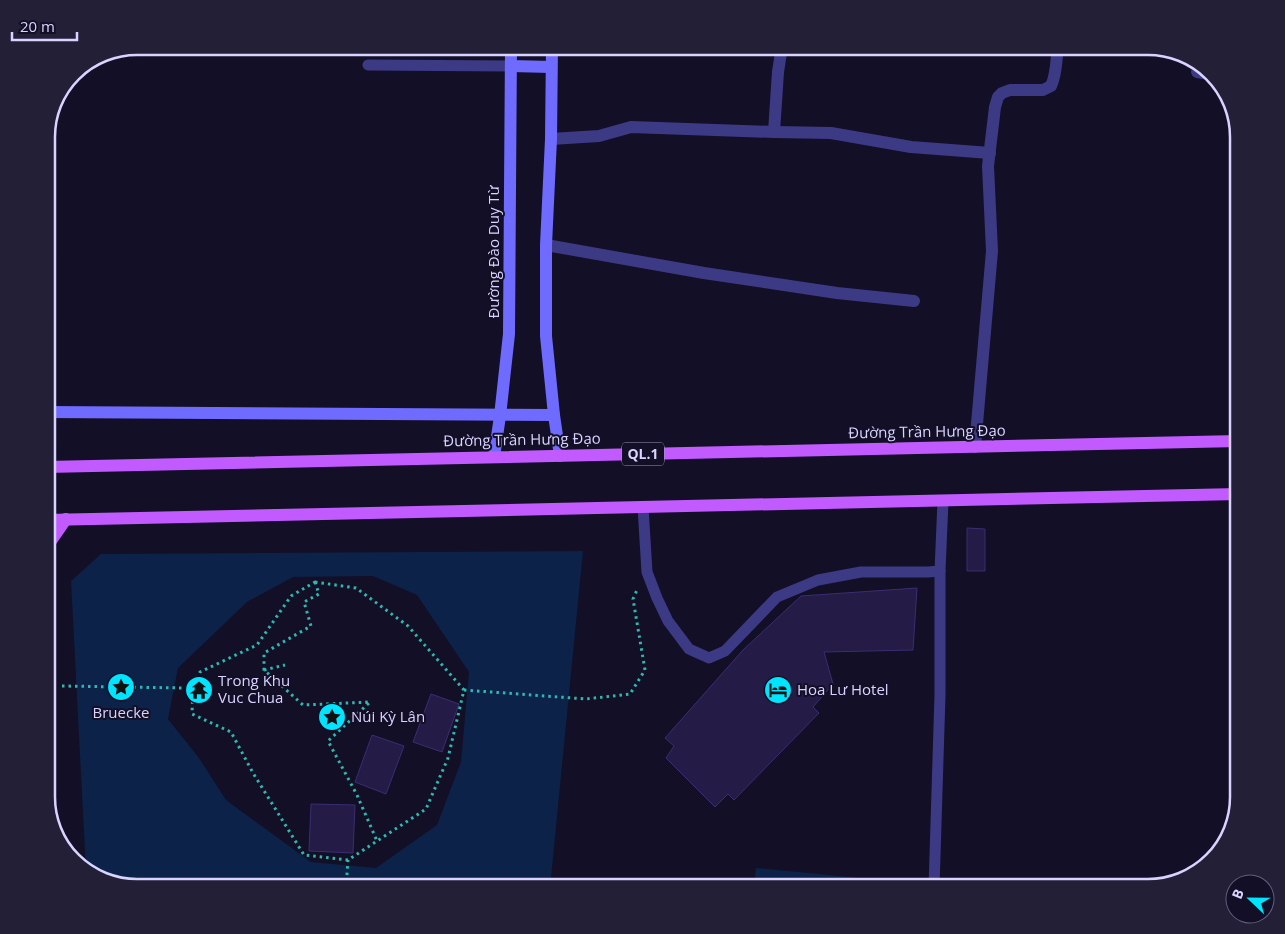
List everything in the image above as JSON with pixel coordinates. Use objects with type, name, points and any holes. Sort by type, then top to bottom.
[{"type":"main road","name":"Đường Trần Hưng Đạo","points":[[55,465],[1230,441]]},
{"type":"main road","points":[[55,520],[943,502],[1230,494]]},
{"type":"main road","points":[[55,535],[66,519]]},
{"type":"street","name":"Đường Đào Duy Từ","points":[[494,457],[509,334],[511,55]]},
{"type":"street","points":[[552,55],[551,139],[546,245],[546,336],[560,456]]},
{"type":"street","points":[[774,132],[781,55]]},
{"type":"street","points":[[975,447],[992,251],[988,166],[995,107],[998,97],[1010,90],[1043,90],[1051,86],[1058,55]]},
{"type":"street","points":[[511,66],[551,67]]},
{"type":"street","points":[[551,139],[599,136],[631,127],[831,133],[911,147],[990,153]]},
{"type":"street","points":[[546,245],[704,273],[837,293],[914,301]]},
{"type":"street","points":[[55,412],[554,415]]},
{"type":"lane","points":[[368,65],[511,66]]},
{"type":"lane","points":[[934,879],[943,502]]},
{"type":"lane","points":[[643,507],[647,572],[657,598],[668,621],[689,649],[709,658],[725,651],[777,597],[818,580],[861,572],[940,571]]},
{"type":"path","points":[[464,690],[448,758],[426,808],[348,860],[304,855],[231,732],[192,714],[193,686],[200,672],[257,645],[291,596],[315,582],[356,588],[408,626],[464,690],[586,699],[630,694],[644,670],[633,599],[647,572]]},
{"type":"path","points":[[315,582],[319,594],[304,602],[311,626],[264,653],[264,670],[303,705],[370,702],[328,741],[357,795],[376,841]]},
{"type":"path","points":[[264,670],[285,665]]},
{"type":"path","points":[[62,686],[184,688],[193,686]]},
{"type":"path","points":[[347,879],[348,860]]},
{"type":"water","points":[[583,551],[551,879],[137,879],[111,875],[96,868],[85,861],[71,581],[101,554]],"holes":[[[373,576],[417,595],[469,672],[461,762],[437,825],[376,868],[311,862],[226,800],[199,758],[168,719],[178,668],[247,602],[293,577]]]},
{"type":"water","points":[[756,868],[860,878],[860,879],[755,879]]},
{"type":"building","points":[[967,528],[985,529],[985,571],[967,571]]},
{"type":"building","points":[[917,588],[913,650],[824,652],[833,684],[813,707],[819,713],[734,800],[728,794],[715,807],[666,758],[674,746],[665,738],[743,650],[801,596]]},
{"type":"building","points":[[431,694],[459,704],[442,752],[413,742]]},
{"type":"building","points":[[372,735],[404,746],[386,794],[355,782]]},
{"type":"building","points":[[311,804],[355,805],[353,853],[309,851]]},
{"type":"place","name":"Bruecke","points":[[121,687]]},
{"type":"place","name":"Trong Khu Vuc Chua","points":[[199,690]]},
{"type":"place","name":"Hoa Lư Hotel","points":[[778,690]]},
{"type":"place","name":"Núi Kỳ Lân","points":[[332,717]]}]
